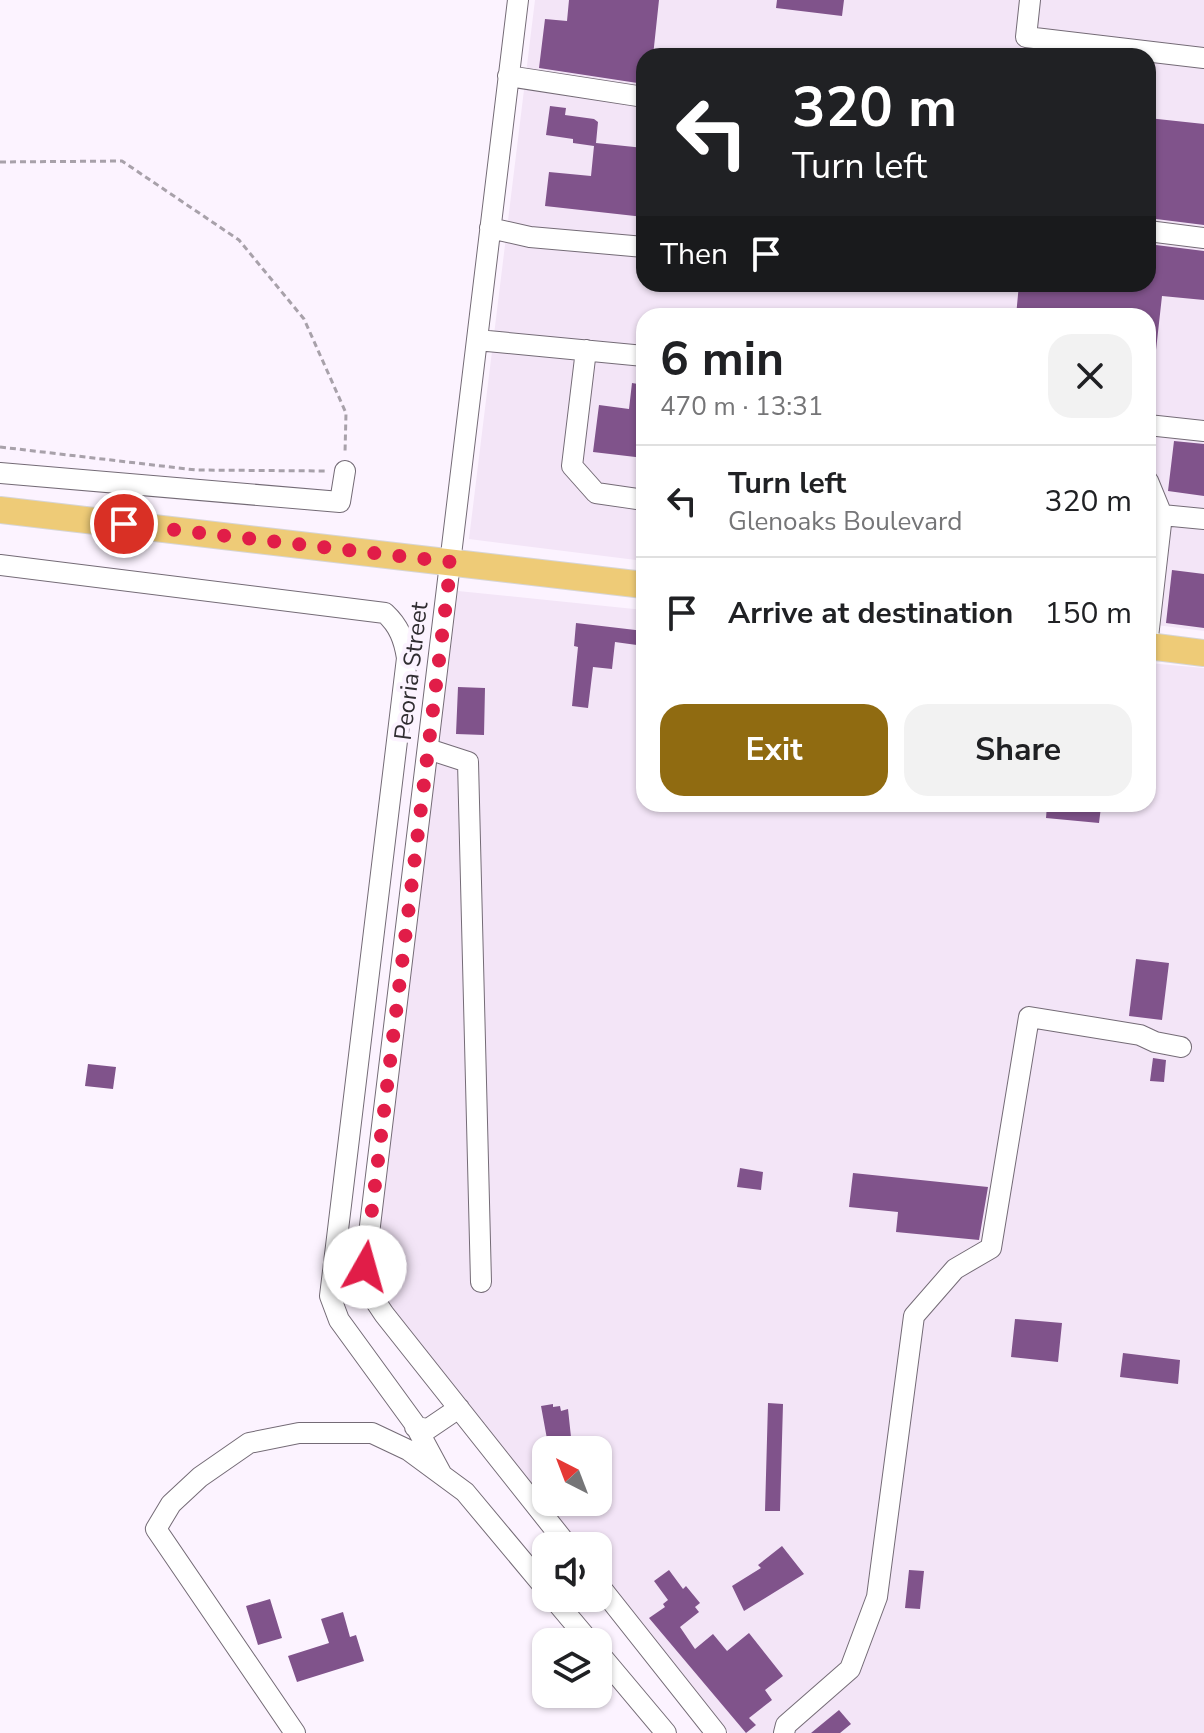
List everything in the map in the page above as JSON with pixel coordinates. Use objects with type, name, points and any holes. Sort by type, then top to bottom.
[{"type":"main road","points":[[0,510],[636,584]]},
{"type":"main road","points":[[1156,647],[1204,653]]},
{"type":"street","name":"Peoria Street","points":[[459,1408],[374,1299],[365,1267],[518,0]]},
{"type":"street","points":[[1030,0],[1025,46],[1055,48]]},
{"type":"street","points":[[1156,55],[1204,58]]},
{"type":"street","points":[[508,76],[636,96]]},
{"type":"street","points":[[490,228],[530,237],[636,246]]},
{"type":"street","points":[[1156,232],[1204,238]]},
{"type":"street","points":[[477,340],[636,355]]},
{"type":"street","points":[[586,350],[572,466],[596,493],[636,499]]},
{"type":"street","points":[[1156,426],[1204,431]]},
{"type":"street","points":[[0,473],[340,502],[345,471]]},
{"type":"street","points":[[1156,500],[1162,515],[1156,567]]},
{"type":"street","points":[[1162,515],[1204,519]]},
{"type":"street","points":[[0,565],[385,613],[400,632],[407,658],[330,1296],[339,1320],[415,1427],[442,1475]]},
{"type":"street","points":[[428,749],[468,762],[481,1282]]},
{"type":"street","points":[[784,1733],[786,1725],[850,1669],[877,1597],[914,1316],[955,1269],[991,1248],[1029,1017],[1140,1035],[1155,1042],[1181,1047]]},
{"type":"street","points":[[415,1427],[428,1429],[459,1408],[557,1532]]},
{"type":"street","points":[[295,1733],[156,1529],[171,1504],[200,1477],[249,1443],[299,1433],[372,1433],[408,1450],[465,1492],[532,1572]]},
{"type":"street","points":[[612,1602],[716,1733]]},
{"type":"street","points":[[565,1612],[578,1628]]},
{"type":"street","points":[[612,1669],[666,1733]]},
{"type":"path","points":[[0,162],[122,161],[239,240],[304,319],[346,413],[345,471],[196,470],[0,447]]},
{"type":"shaded area","points":[[535,0],[1204,0],[1204,631],[1156,625],[1156,308],[636,308],[636,560],[469,539]]},
{"type":"shaded area","points":[[458,591],[636,609],[636,812],[1156,812],[1156,664],[1204,668],[1204,1733],[729,1733],[612,1587],[612,1532],[569,1532],[556,1516],[612,1516],[612,1436],[532,1436],[532,1486],[384,1302],[372,1269]]},
{"type":"building","points":[[569,0],[659,0],[654,48],[636,48],[636,83],[539,68],[545,19],[567,21]]},
{"type":"building","points":[[777,0],[844,0],[842,16],[776,8]]},
{"type":"building","points":[[550,106],[566,108],[565,115],[598,122],[596,143],[636,147],[636,216],[545,206],[549,172],[591,176],[594,146],[546,135]]},
{"type":"building","points":[[1156,119],[1204,124],[1204,225],[1156,219]]},
{"type":"building","points":[[1156,245],[1204,251],[1204,300],[1162,296],[1156,350],[1156,308],[1017,308],[1018,292],[1156,292]]},
{"type":"building","points":[[632,383],[636,384],[636,457],[593,452],[599,405],[629,409]]},
{"type":"building","points":[[1174,441],[1204,444],[1204,496],[1168,491]]},
{"type":"building","points":[[1172,570],[1204,574],[1204,628],[1166,623]]},
{"type":"building","points":[[576,623],[636,630],[636,645],[615,642],[612,669],[593,667],[588,708],[572,706],[578,647],[574,646]]},
{"type":"building","points":[[458,687],[485,688],[484,735],[456,734]]},
{"type":"building","points":[[1046,812],[1100,812],[1099,823],[1046,818]]},
{"type":"building","points":[[1136,959],[1169,963],[1162,1020],[1129,1016]]},
{"type":"building","points":[[1153,1058],[1166,1060],[1164,1082],[1150,1081]]},
{"type":"building","points":[[88,1064],[116,1067],[113,1089],[85,1086]]},
{"type":"building","points":[[740,1168],[763,1172],[761,1190],[737,1187]]},
{"type":"building","points":[[853,1173],[988,1187],[979,1240],[896,1232],[898,1212],[849,1207]]},
{"type":"building","points":[[1015,1319],[1062,1323],[1058,1362],[1011,1357]]},
{"type":"building","points":[[1123,1353],[1180,1360],[1178,1384],[1120,1377]]},
{"type":"building","points":[[768,1403],[783,1404],[780,1511],[765,1511]]},
{"type":"building","points":[[553,1404],[553,1407],[560,1406],[561,1411],[568,1409],[571,1436],[546,1436],[541,1406]]},
{"type":"building","points":[[782,1546],[804,1574],[744,1611],[732,1586],[761,1568],[758,1565]]},
{"type":"building","points":[[669,1570],[683,1589],[686,1586],[700,1603],[695,1607],[699,1612],[680,1627],[695,1649],[713,1634],[727,1651],[749,1633],[783,1676],[765,1690],[772,1700],[749,1718],[756,1725],[746,1733],[649,1618],[665,1607],[663,1604],[668,1600],[654,1581]]},
{"type":"building","points":[[909,1570],[924,1571],[920,1609],[905,1608]]},
{"type":"building","points":[[270,1599],[282,1638],[258,1645],[246,1606]]},
{"type":"building","points":[[343,1612],[350,1637],[356,1635],[364,1661],[297,1682],[288,1656],[329,1643],[321,1619]]},
{"type":"building","points":[[839,1710],[851,1724],[840,1733],[811,1733]]},
{"type":"route","points":[[124,524],[451,562],[365,1267]]}]
